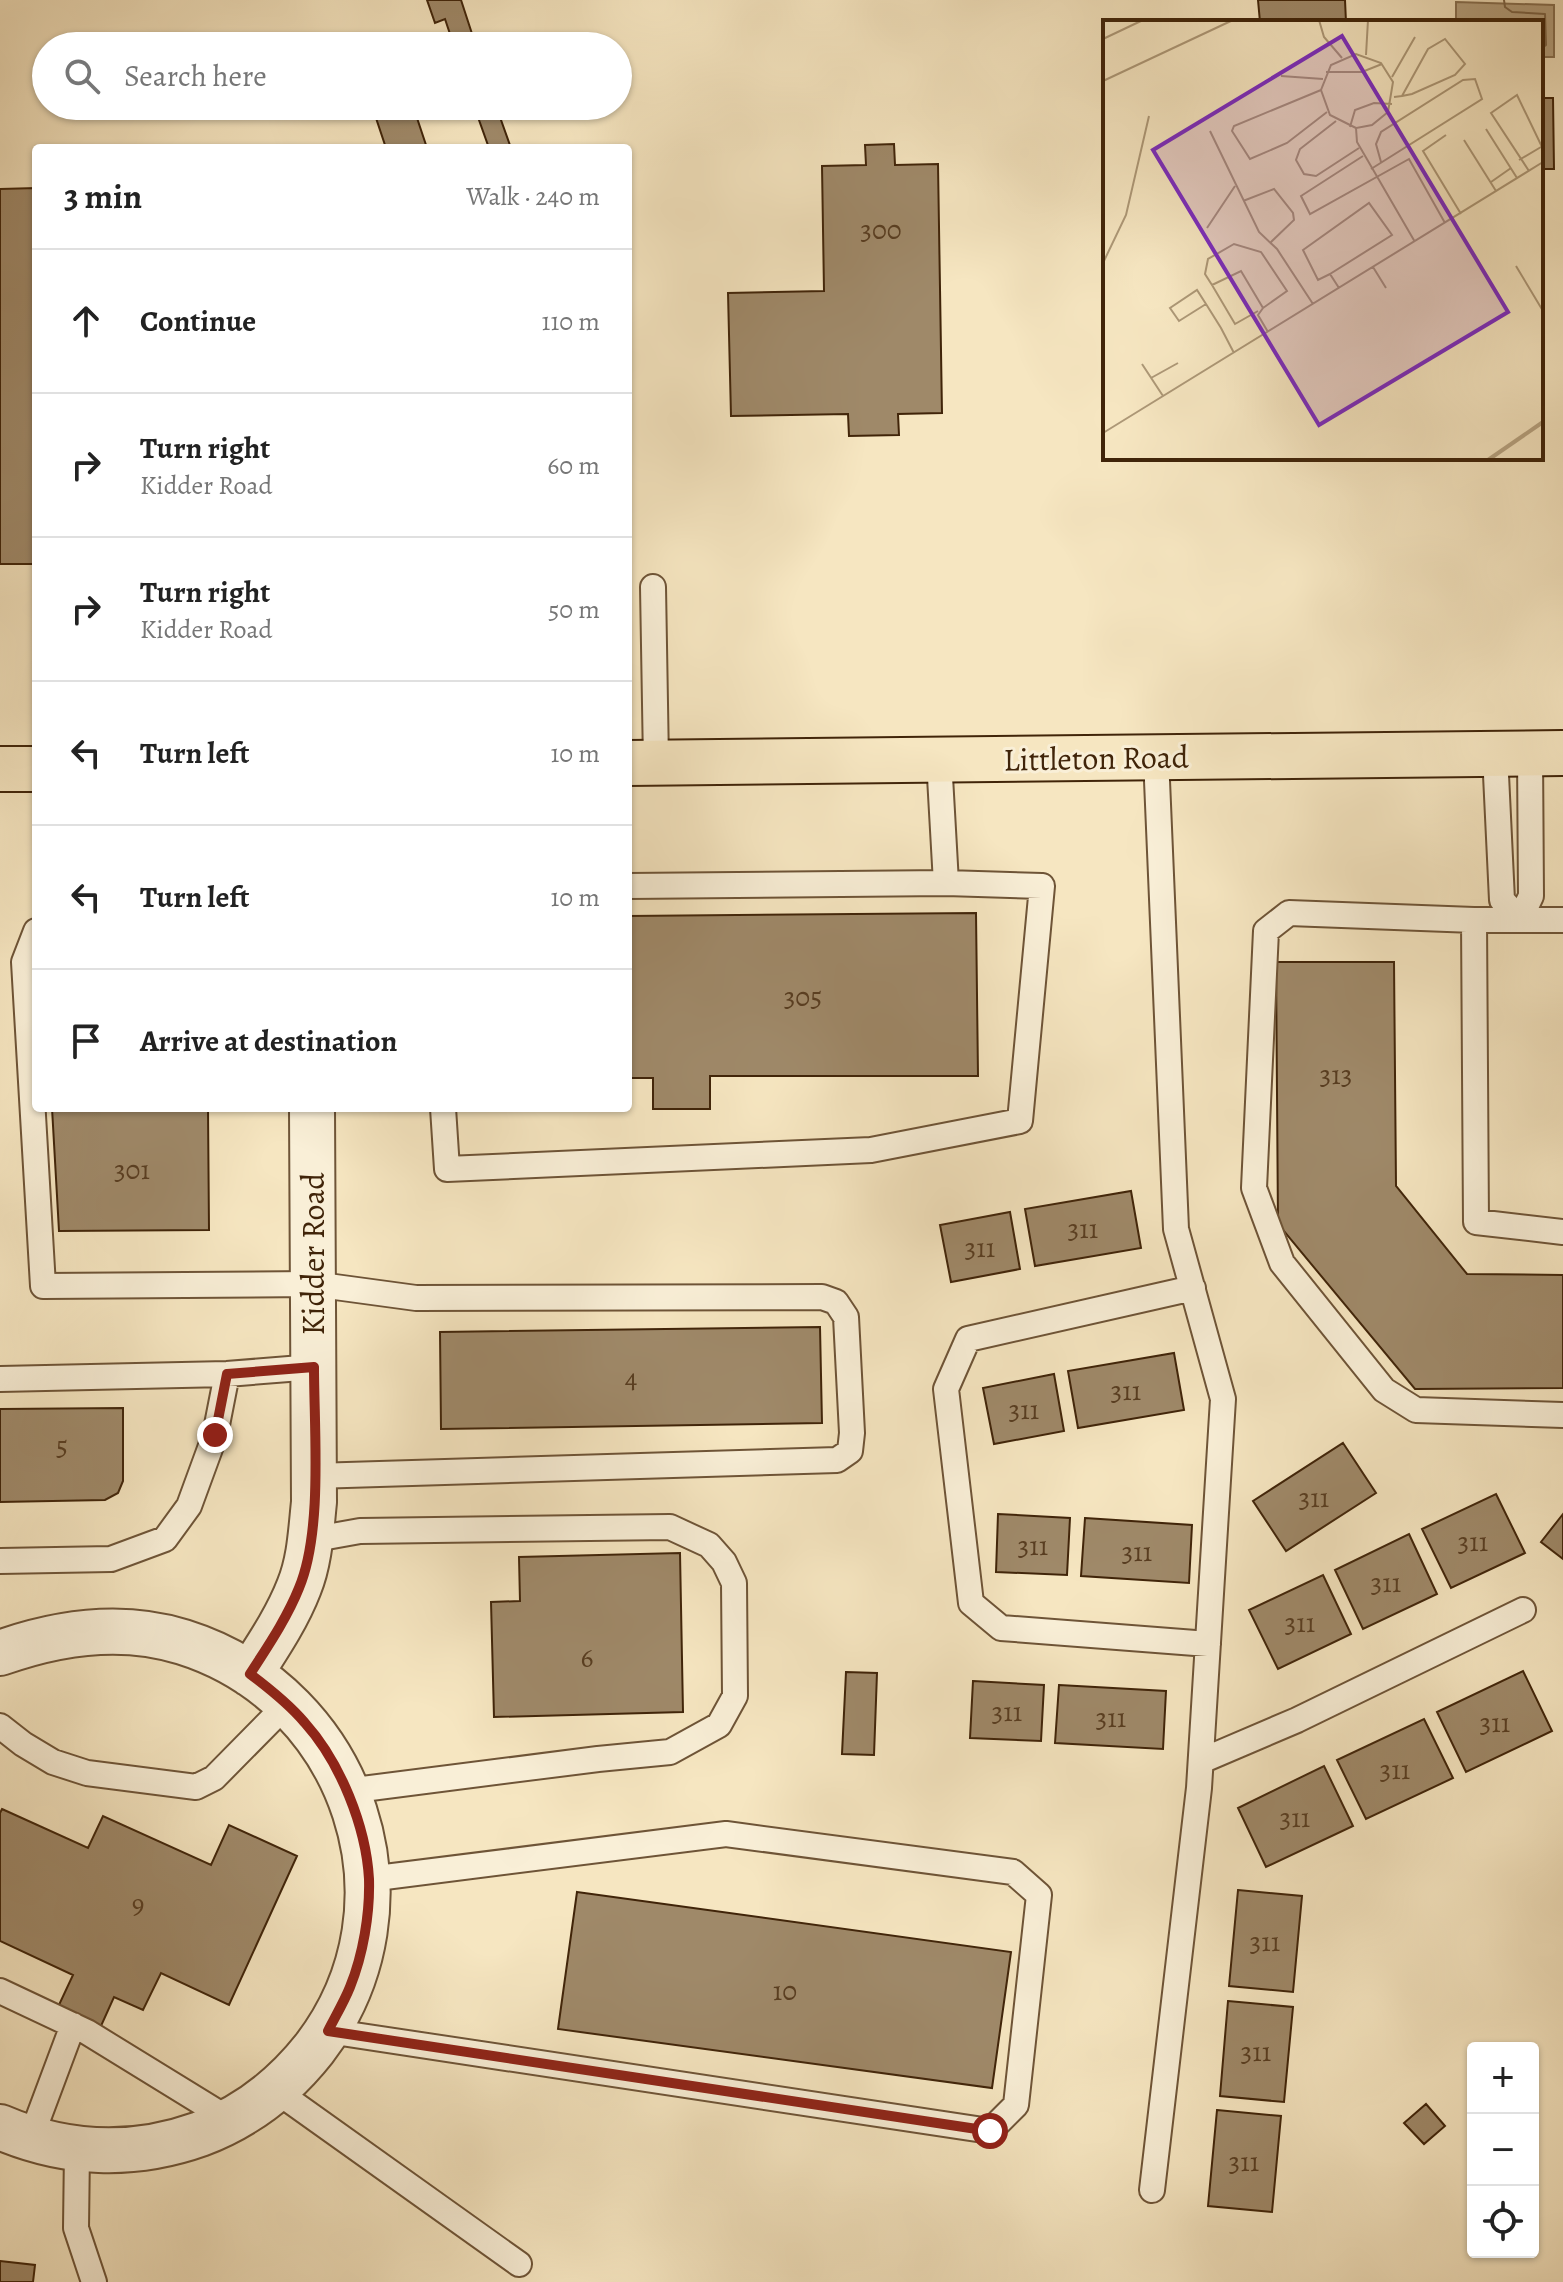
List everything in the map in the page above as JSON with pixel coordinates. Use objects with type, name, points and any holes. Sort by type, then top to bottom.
[{"type":"main road","name":"Littleton Road","points":[[642,762],[1529,753]]},
{"type":"main road","points":[[0,769],[32,769]]},
{"type":"street","name":"Kidder Road","points":[[250,1674],[278,1630],[300,1586],[310,1540],[314,1476],[312,1112]]},
{"type":"street","points":[[0,1653],[71,1633],[109,1631],[146,1634],[183,1642],[218,1656],[250,1674],[287,1704],[328,1754],[347,1791],[364,1845],[369,1879],[364,1941],[350,1988],[328,2031],[298,2070],[262,2101],[220,2126],[174,2143],[126,2151],[77,2150],[15,2134]]},
{"type":"lane","points":[[642,762],[653,587]]},
{"type":"lane","points":[[1520,919],[1531,896],[1529,753]]},
{"type":"lane","points":[[1520,919],[1502,900],[1529,753]]},
{"type":"lane","points":[[1152,2190],[1201,1761],[1223,1399],[1176,1229],[1156,757]]},
{"type":"lane","points":[[939,759],[946,883]]},
{"type":"lane","points":[[443,1112],[447,1169],[871,1150],[1020,1121],[1042,886],[946,883],[632,886]]},
{"type":"lane","points":[[1563,920],[1289,913],[1266,931],[1254,1188],[1282,1263],[1384,1390],[1416,1410],[1563,1415]]},
{"type":"lane","points":[[1474,920],[1476,1222],[1563,1232]]},
{"type":"lane","points":[[32,941],[24,962],[32,1098]]},
{"type":"lane","points":[[33,1112],[43,1286],[313,1284],[416,1298],[822,1297],[836,1302],[846,1317],[852,1433],[850,1451],[837,1460],[314,1476]]},
{"type":"lane","points":[[1193,1288],[968,1339],[946,1389],[971,1603],[1001,1628],[1208,1644]]},
{"type":"lane","points":[[0,1379],[227,1374],[314,1367]]},
{"type":"lane","points":[[0,1561],[111,1559],[165,1539],[189,1506],[215,1435],[227,1374]]},
{"type":"lane","points":[[310,1540],[360,1531],[670,1527],[709,1545],[724,1562],[734,1583],[735,1696],[719,1725],[670,1752],[347,1791]]},
{"type":"lane","points":[[1201,1761],[1297,1720],[1523,1610]]},
{"type":"lane","points":[[0,1726],[53,1762],[87,1773],[196,1787],[214,1778],[287,1704]]},
{"type":"lane","points":[[328,2031],[990,2131],[1016,2105],[1039,1895],[1013,1872],[726,1834],[369,1879]]},
{"type":"lane","points":[[0,1991],[73,2025],[230,2120]]},
{"type":"lane","points":[[15,2134],[73,2025]]},
{"type":"lane","points":[[275,2090],[519,2264]]},
{"type":"lane","points":[[77,2150],[76,2228],[94,2282]]},
{"type":"water","points":[[1456,2],[1554,5],[1554,57],[1543,57],[1543,20],[1456,20]]},
{"type":"building","points":[[427,0],[461,0],[471,32],[449,32],[445,19],[435,23]]},
{"type":"building","points":[[1258,0],[1345,0],[1346,20],[1260,20]]},
{"type":"building","points":[[1543,98],[1553,98],[1554,169],[1543,169]]},
{"type":"building","points":[[377,120],[418,120],[426,144],[385,144]]},
{"type":"building","points":[[479,120],[501,120],[510,144],[488,144]]},
{"type":"building","points":[[894,144],[895,165],[938,164],[942,413],[898,414],[899,435],[849,436],[848,414],[731,416],[728,293],[824,291],[822,166],[866,165],[865,145]]},
{"type":"building","points":[[32,188],[32,564],[0,564],[0,189]]},
{"type":"building","points":[[976,913],[978,1076],[710,1076],[710,1109],[653,1109],[653,1078],[632,1078],[632,916]]},
{"type":"building","points":[[1276,962],[1394,962],[1396,1186],[1467,1274],[1563,1275],[1563,1388],[1415,1389],[1278,1224]]},
{"type":"building","points":[[52,1112],[208,1112],[209,1230],[59,1231]]},
{"type":"building","points":[[1131,1191],[1141,1248],[1035,1266],[1025,1209]]},
{"type":"building","points":[[1010,1212],[1020,1269],[951,1282],[940,1225]]},
{"type":"building","points":[[820,1327],[822,1423],[441,1429],[440,1332]]},
{"type":"building","points":[[1174,1353],[1184,1410],[1078,1428],[1068,1371]]},
{"type":"building","points":[[1054,1374],[1064,1431],[994,1444],[983,1388]]},
{"type":"building","points":[[123,1408],[123,1481],[118,1493],[105,1500],[0,1502],[0,1409]]},
{"type":"building","points":[[1343,1443],[1376,1493],[1286,1551],[1253,1501]]},
{"type":"building","points":[[1496,1494],[1525,1553],[1451,1588],[1422,1529]]},
{"type":"building","points":[[998,1514],[1070,1518],[1067,1575],[996,1572]]},
{"type":"building","points":[[1563,1514],[1563,1559],[1541,1542]]},
{"type":"building","points":[[1085,1518],[1192,1525],[1189,1583],[1081,1576]]},
{"type":"building","points":[[1409,1534],[1437,1594],[1363,1629],[1335,1570]]},
{"type":"building","points":[[680,1553],[683,1712],[494,1717],[491,1602],[520,1601],[519,1557]]},
{"type":"building","points":[[1323,1575],[1351,1634],[1278,1669],[1249,1610]]},
{"type":"building","points":[[1523,1671],[1552,1731],[1466,1772],[1437,1712]]},
{"type":"building","points":[[846,1672],[877,1673],[874,1755],[842,1754]]},
{"type":"building","points":[[973,1681],[1044,1685],[1041,1741],[970,1738]]},
{"type":"building","points":[[1059,1685],[1166,1691],[1163,1749],[1055,1743]]},
{"type":"building","points":[[1424,1719],[1453,1778],[1366,1819],[1337,1760]]},
{"type":"building","points":[[1324,1766],[1353,1826],[1266,1867],[1238,1808]]},
{"type":"building","points":[[2,1809],[88,1848],[103,1816],[211,1865],[229,1825],[297,1856],[229,2005],[161,1973],[143,2010],[114,1997],[101,2026],[58,2007],[73,1975],[0,1941]]},
{"type":"building","points":[[1238,1890],[1302,1896],[1293,1992],[1229,1986]]},
{"type":"building","points":[[577,1892],[1011,1952],[992,2088],[558,2029]]},
{"type":"building","points":[[1228,2001],[1293,2007],[1284,2102],[1220,2096]]},
{"type":"building","points":[[1426,2104],[1445,2126],[1424,2144],[1404,2123]]},
{"type":"building","points":[[1217,2110],[1281,2116],[1272,2212],[1208,2206]]},
{"type":"building","points":[[0,2261],[35,2265],[33,2282],[0,2282]]},
{"type":"route","points":[[215,1435],[227,1374],[314,1367],[314,1502],[310,1546],[300,1586],[278,1630],[250,1674],[280,1697],[306,1724],[328,1754],[350,1798],[364,1845],[369,1879],[364,1941],[350,1988],[328,2031],[990,2131]]}]
